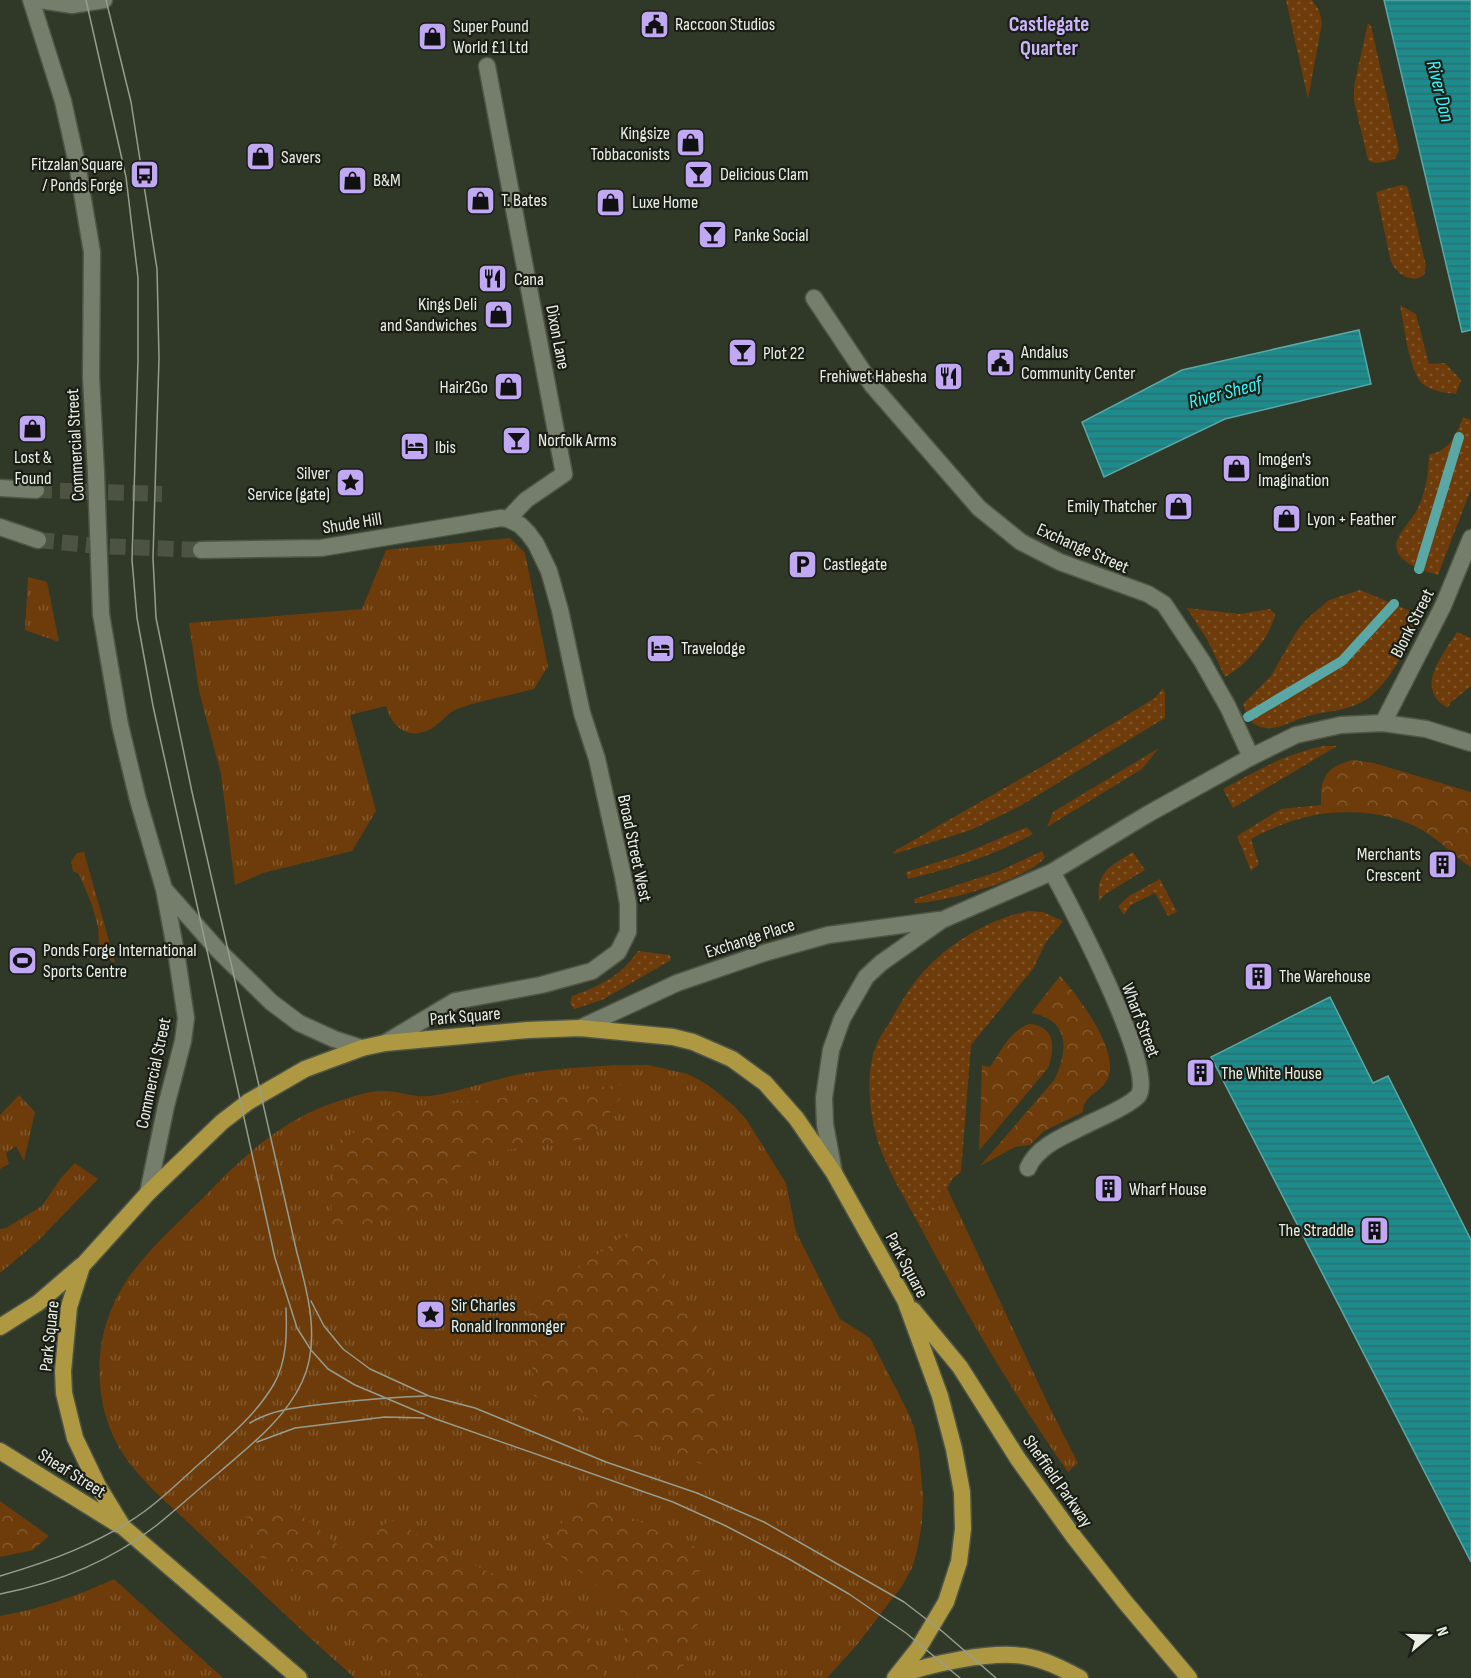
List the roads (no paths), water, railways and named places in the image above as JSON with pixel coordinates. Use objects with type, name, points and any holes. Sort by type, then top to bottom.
[{"type":"highway","name":"Park Square","points":[[299,1678],[123,1527],[98,1486],[75,1438],[64,1393],[63,1371],[69,1307],[82,1266],[148,1193],[222,1122],[248,1102],[305,1069],[362,1048],[385,1043],[528,1030],[580,1028],[673,1037],[693,1042],[732,1059],[765,1083],[796,1118],[834,1173],[905,1300],[940,1396],[954,1449],[962,1492],[963,1529],[959,1563],[946,1602],[918,1649],[895,1677]]},
{"type":"highway","points":[[0,1327],[38,1303],[82,1266]]},
{"type":"highway","name":"Sheffield Parkway","points":[[905,1300],[960,1367],[1012,1450],[1074,1537],[1189,1678]]},
{"type":"highway","name":"Sheaf Street","points":[[0,1451],[123,1527]]},
{"type":"highway","points":[[895,1677],[938,1665],[999,1655],[1024,1656],[1042,1660],[1080,1678]]},
{"type":"street","name":"Commercial Street","points":[[31,0],[63,101],[77,164],[92,252],[91,377],[101,614],[123,736],[138,800],[164,889],[186,1018],[183,1041],[166,1106],[148,1193]]},
{"type":"street","points":[[40,0],[72,5],[104,0]]},
{"type":"street","name":"Dixon Lane","points":[[487,66],[564,474],[526,500],[508,519]]},
{"type":"street","name":"Exchange Street","points":[[814,298],[872,385],[979,508],[1021,542],[1060,562],[1148,594],[1164,604],[1202,661],[1228,707],[1251,757]]},
{"type":"street","points":[[0,489],[36,490]]},
{"type":"street","name":"Shude Hill","points":[[201,550],[321,548],[489,519],[508,519]]},
{"type":"street","name":"Broad Street West","points":[[385,1043],[454,1001],[541,985],[592,971],[618,952],[628,932],[628,904],[623,876],[597,759],[582,713],[560,610],[549,571],[536,544],[520,525],[508,519]]},
{"type":"street","points":[[0,527],[38,540]]},
{"type":"street","name":"Blonk Street","points":[[1383,723],[1443,606],[1471,538]]},
{"type":"street","points":[[1052,872],[1148,814],[1296,735],[1341,725],[1383,723],[1426,729],[1471,743]]},
{"type":"street","name":"Exchange Place","points":[[834,1173],[825,1124],[824,1098],[831,1050],[842,1019],[866,977],[888,958],[942,920],[1052,872]]},
{"type":"street","name":"Wharf Street","points":[[1028,1168],[1030,1161],[1051,1143],[1122,1107],[1138,1096],[1142,1086],[1134,1046],[1083,928],[1052,872]]},
{"type":"street","name":"Commercial Street","points":[[164,889],[218,950],[271,1002],[299,1023],[334,1039],[362,1048]]},
{"type":"street","name":"Exchange Place","points":[[580,1028],[677,983],[764,953],[828,935],[942,920]]},
{"type":"water","name":"River Don","points":[[1384,0],[1471,0],[1471,330],[1462,332]]},
{"type":"water","name":"River Sheaf","points":[[1359,330],[1371,384],[1225,419],[1104,477],[1082,422],[1182,370]]},
{"type":"water","points":[[1330,997],[1373,1083],[1388,1076],[1471,1240],[1471,1562],[1211,1057]]},
{"type":"waterway","points":[[1419,569],[1459,437]]},
{"type":"waterway","points":[[1248,717],[1342,661],[1394,604]]},
{"type":"tunnel","points":[[36,490],[162,494]]},
{"type":"tunnel","points":[[38,540],[99,546],[201,550]]},
{"type":"tram line","points":[[86,0],[126,177],[138,278],[132,560],[137,618],[153,706],[275,1258],[297,1328],[311,1350],[328,1369],[355,1385],[433,1418],[673,1502],[726,1526],[789,1559],[849,1594],[906,1633],[960,1678]]},
{"type":"tram line","points":[[0,1594],[42,1584],[83,1569],[121,1549],[157,1525],[252,1444],[275,1421],[302,1382],[311,1351],[311,1318],[305,1284],[192,792],[156,618],[153,558],[159,358],[157,269],[131,102],[106,0]]},
{"type":"tram line","points":[[311,1301],[324,1326],[343,1349],[370,1369],[429,1396],[475,1408],[606,1462],[697,1493],[764,1522],[904,1602],[996,1678]]},
{"type":"tram line","points":[[0,1576],[75,1550],[111,1533],[161,1498],[225,1440],[260,1405],[274,1384],[282,1366],[286,1308]]},
{"type":"tram line","points":[[250,1423],[277,1412],[296,1408],[363,1400],[426,1396]]},
{"type":"tram line","points":[[257,1442],[295,1428],[385,1417],[424,1418]]},
{"type":"place","name":"Raccoon Studios","points":[[654,24]]},
{"type":"place","name":"Super Pound World £1 Ltd","points":[[432,36]]},
{"type":"place","name":"Kingsize Tobbaconists","points":[[691,143]]},
{"type":"place","name":"Savers","points":[[260,157]]},
{"type":"place","name":"Fitzalan Square / Ponds Forge","points":[[144,174]]},
{"type":"place","name":"Delicious Clam","points":[[699,174]]},
{"type":"place","name":"B&M","points":[[352,180]]},
{"type":"place","name":"T. Bates","points":[[480,200]]},
{"type":"place","name":"Luxe Home","points":[[611,202]]},
{"type":"place","name":"Panke Social","points":[[713,235]]},
{"type":"place","name":"Cana","points":[[493,279]]},
{"type":"place","name":"Kings Deli and Sandwiches","points":[[498,314]]},
{"type":"place","name":"Plot 22","points":[[742,353]]},
{"type":"place","name":"Andalus Community Center","points":[[1000,362]]},
{"type":"place","name":"Frehiwet Habesha","points":[[948,376]]},
{"type":"place","name":"Hair2Go","points":[[509,387]]},
{"type":"place","name":"Lost & Found","points":[[33,428]]},
{"type":"place","name":"Norfolk Arms","points":[[517,440]]},
{"type":"place","name":"Ibis","points":[[414,447]]},
{"type":"place","name":"Imogen's Imagination","points":[[1237,469]]},
{"type":"place","name":"Silver Service (gate)","points":[[351,483]]},
{"type":"place","name":"Emily Thatcher","points":[[1178,506]]},
{"type":"place","name":"Lyon + Feather","points":[[1286,519]]},
{"type":"place","name":"Castlegate","points":[[802,564]]},
{"type":"place","name":"Travelodge","points":[[660,648]]},
{"type":"place","name":"Merchants Crescent","points":[[1442,864]]},
{"type":"place","name":"Ponds Forge International Sports Centre","points":[[22,960]]},
{"type":"place","name":"The Warehouse","points":[[1258,976]]},
{"type":"place","name":"The White House","points":[[1200,1073]]},
{"type":"place","name":"Wharf House","points":[[1108,1189]]},
{"type":"place","name":"The Straddle","points":[[1375,1230]]},
{"type":"place","name":"Sir Charles Ronald Ironmonger","points":[[430,1315]]},
{"type":"district","name":"Castlegate Quarter","points":[[1049,36]]}]
